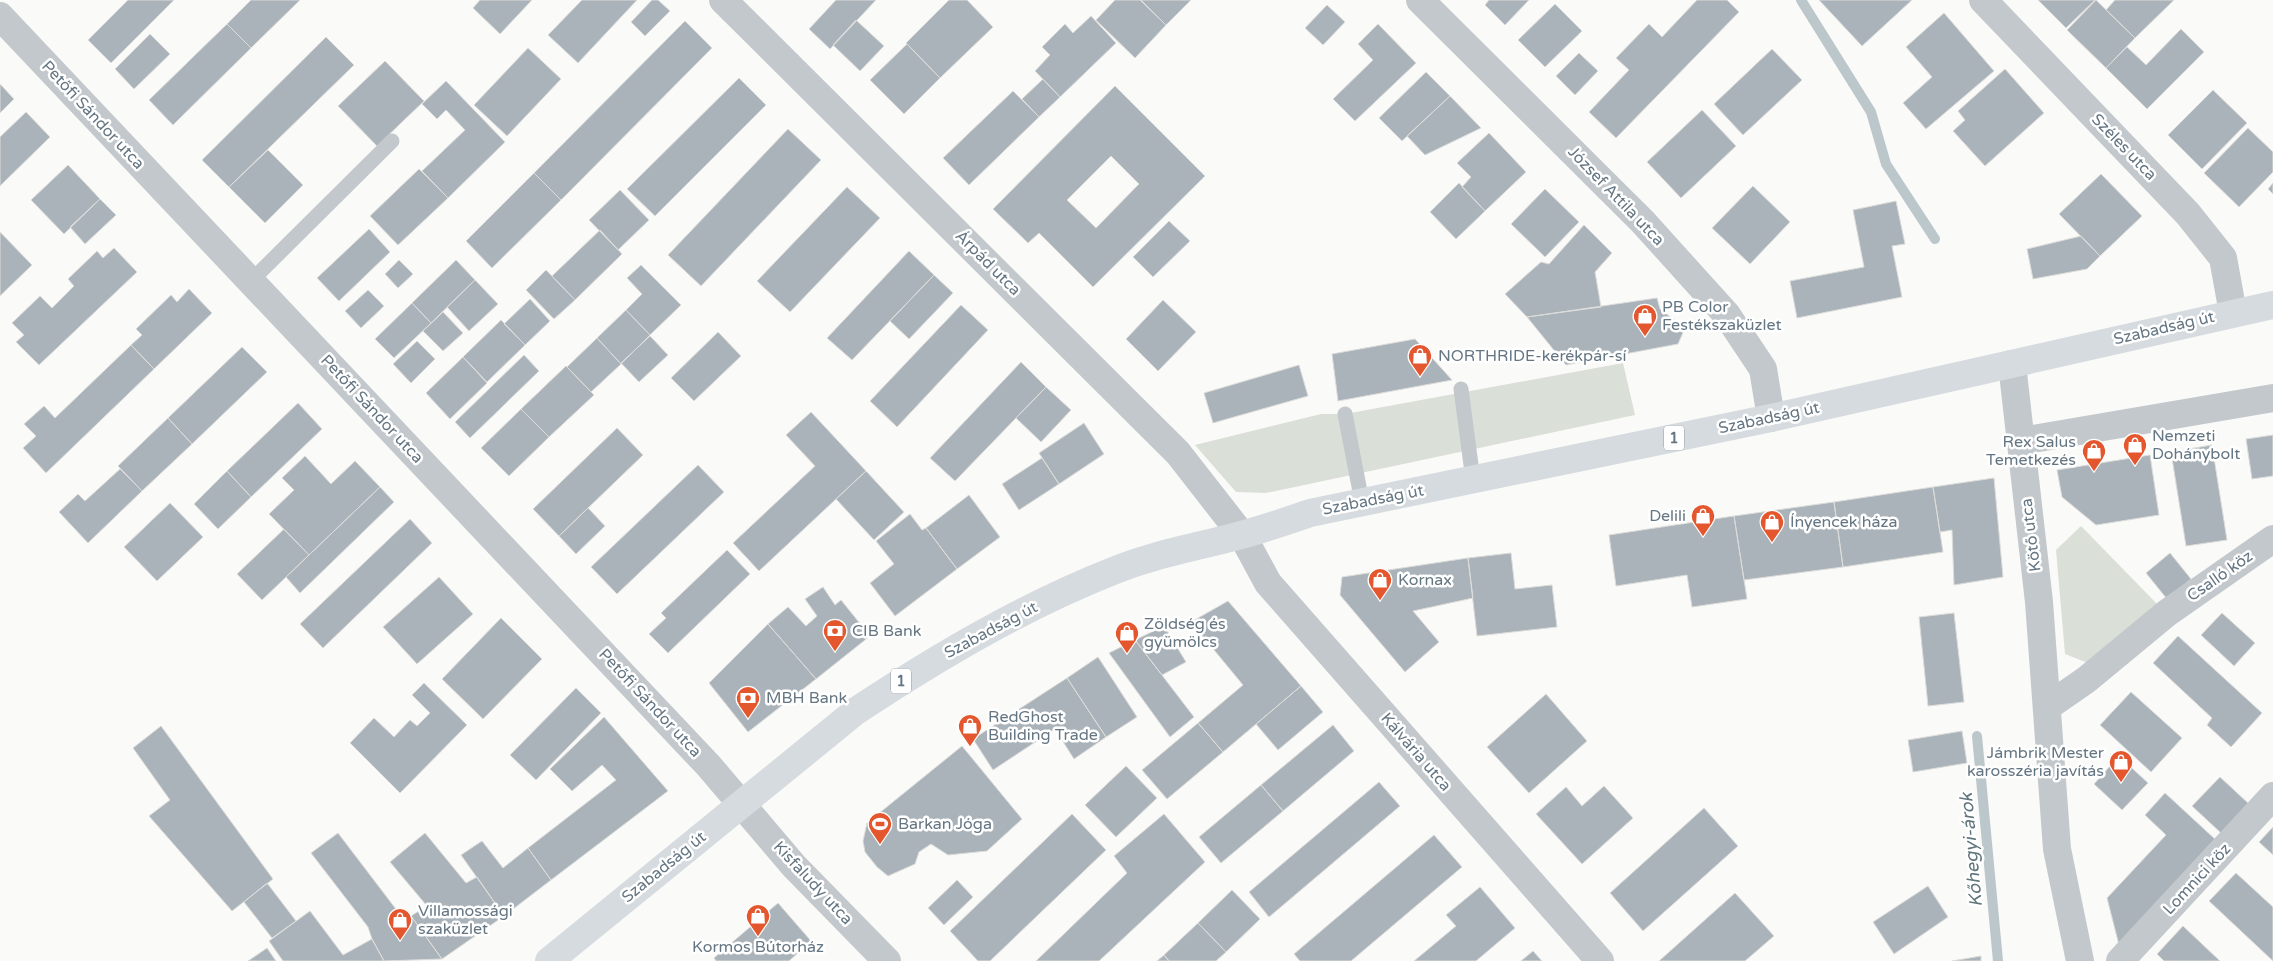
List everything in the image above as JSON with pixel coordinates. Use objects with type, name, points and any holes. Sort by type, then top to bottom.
[{"type":"main road","name":"Szabadság út","points":[[550,961],[572,949],[741,804],[856,711],[932,662],[1018,613],[1114,570],[1165,553],[1242,535],[1310,513],[1771,418],[2273,305]]},
{"type":"street","name":"Árpád utca","points":[[723,0],[1178,453],[1242,535]]},
{"type":"street","name":"József Attila utca","points":[[1420,0],[1642,222],[1727,315],[1763,370],[1771,418]]},
{"type":"street","name":"Széles utca","points":[[1983,0],[2188,214],[2223,258],[2233,313]]},
{"type":"street","name":"Petőfi Sándor utca","points":[[0,16],[701,757],[741,804]]},
{"type":"street","name":"Kötő utca","points":[[2012,364],[2039,602],[2057,850],[2080,961]]},
{"type":"street","points":[[2021,441],[2273,398]]},
{"type":"street","name":"Kálvária utca","points":[[1242,535],[1268,583],[1600,961]]},
{"type":"street","name":"Csalló köz","points":[[2047,707],[2086,680],[2167,613],[2273,539]]},
{"type":"street","name":"Lomnici köz","points":[[2120,961],[2273,796]]},
{"type":"street","name":"Kisfaludy utca","points":[[741,804],[794,866],[887,961]]},
{"type":"lane","points":[[251,281],[392,141]]},
{"type":"lane","points":[[1461,389],[1473,480]]},
{"type":"lane","points":[[1345,414],[1362,502]]},
{"type":"shaded area","points":[[1623,363],[1635,415],[1266,493],[1236,492],[1195,445],[1321,414],[1345,414]]},
{"type":"shaded area","points":[[2081,526],[2160,607],[2088,663],[2065,654],[2056,550]]},
{"type":"building","points":[[128,0],[174,0],[111,63],[88,40]]},
{"type":"building","points":[[251,0],[300,0],[251,48],[227,24]]},
{"type":"building","points":[[480,0],[532,0],[500,34],[473,8]]},
{"type":"building","points":[[582,0],[637,0],[578,63],[548,35]]},
{"type":"building","points":[[652,0],[658,0],[670,11],[645,36],[631,22]]},
{"type":"building","points":[[836,0],[876,0],[830,49],[809,29]]},
{"type":"building","points":[[949,0],[967,0],[993,27],[940,78],[906,43]]},
{"type":"building","points":[[1115,0],[1140,0],[1166,25],[1135,58],[1096,20]]},
{"type":"building","points":[[1141,0],[1191,0],[1166,25]]},
{"type":"building","points":[[1489,0],[1529,0],[1505,25],[1485,5]]},
{"type":"building","points":[[1697,0],[1727,0],[1739,12],[1616,138],[1589,112],[1629,70],[1616,58],[1649,24],[1662,37]]},
{"type":"building","points":[[1819,0],[1912,0],[1862,46]]},
{"type":"building","points":[[2038,0],[2095,0],[2066,28]]},
{"type":"building","points":[[2096,0],[2135,38],[2106,68],[2067,30]]},
{"type":"building","points":[[2115,0],[2174,0],[2135,38],[2106,10]]},
{"type":"building","points":[[1555,4],[1582,31],[1545,67],[1518,40]]},
{"type":"building","points":[[1327,5],[1345,22],[1323,45],[1305,28]]},
{"type":"building","points":[[1944,13],[1994,71],[1926,129],[1903,103],[1932,77],[1906,47]]},
{"type":"building","points":[[1091,16],[1116,43],[1060,97],[1035,71],[1050,55],[1042,47],[1065,24],[1073,33]]},
{"type":"building","points":[[856,20],[884,46],[860,71],[833,45]]},
{"type":"building","points":[[685,21],[712,48],[561,200],[534,173]]},
{"type":"building","points":[[227,24],[251,48],[173,125],[149,100]]},
{"type":"building","points":[[1378,24],[1416,63],[1355,121],[1333,99],[1373,60],[1358,44]]},
{"type":"building","points":[[2181,29],[2204,52],[2147,109],[2106,68],[2127,47],[2146,65]]},
{"type":"building","points":[[150,34],[170,54],[134,89],[115,69]]},
{"type":"building","points":[[326,37],[354,65],[229,187],[202,160]]},
{"type":"building","points":[[907,44],[940,78],[904,114],[870,80]]},
{"type":"building","points":[[528,48],[561,79],[507,136],[474,105]]},
{"type":"building","points":[[1772,49],[1802,80],[1743,135],[1714,104]]},
{"type":"building","points":[[1579,53],[1598,71],[1575,95],[1556,76]]},
{"type":"building","points":[[385,61],[424,101],[377,146],[338,106]]},
{"type":"building","points":[[2005,69],[2044,113],[1985,166],[1953,131],[1965,120],[1958,111]]},
{"type":"building","points":[[1426,72],[1450,96],[1402,141],[1379,118]]},
{"type":"building","points":[[739,78],[766,105],[655,216],[627,189]]},
{"type":"building","points":[[1043,79],[1060,97],[1039,117],[1022,99]]},
{"type":"building","points":[[446,81],[505,142],[448,198],[422,171],[465,130],[446,110],[437,119],[422,104]]},
{"type":"building","points":[[0,84],[14,99],[0,113]]},
{"type":"building","points":[[1115,86],[1205,176],[1093,287],[1039,233],[1028,243],[993,209]],"holes":[[[1111,156],[1139,184],[1096,228],[1067,200]]]},
{"type":"building","points":[[2213,90],[2247,123],[2202,169],[2168,135]]},
{"type":"building","points":[[1013,91],[1039,117],[969,185],[943,158]]},
{"type":"building","points":[[1450,96],[1481,128],[1425,155],[1407,136]]},
{"type":"building","points":[[1702,110],[1736,146],[1681,198],[1647,162]]},
{"type":"building","points":[[26,112],[50,137],[0,186],[0,137]]},
{"type":"building","points":[[2248,128],[2273,152],[2273,172],[2239,207],[2204,173]]},
{"type":"building","points":[[788,129],[821,160],[701,286],[668,255]]},
{"type":"building","points":[[1489,133],[1526,172],[1485,211],[1462,187],[1471,177],[1457,163]]},
{"type":"building","points":[[268,150],[303,185],[265,223],[229,187]]},
{"type":"building","points":[[68,165],[100,199],[64,234],[31,200]]},
{"type":"building","points":[[419,169],[448,198],[398,245],[370,216]]},
{"type":"building","points":[[534,173],[561,200],[492,268],[466,241]]},
{"type":"building","points":[[2101,174],[2142,216],[2100,256],[2059,214]]},
{"type":"building","points":[[1459,183],[1485,211],[1456,239],[1430,212]]},
{"type":"building","points":[[2273,183],[2273,194],[2268,189]]},
{"type":"building","points":[[1753,186],[1790,222],[1750,264],[1712,228]]},
{"type":"building","points":[[847,187],[880,218],[790,312],[757,281]]},
{"type":"building","points":[[1545,189],[1579,222],[1545,257],[1511,224]]},
{"type":"building","points":[[620,190],[649,220],[618,250],[589,220]]},
{"type":"building","points":[[100,199],[116,215],[85,244],[70,227]]},
{"type":"building","points":[[1896,201],[1905,244],[1892,246],[1902,297],[1797,318],[1790,281],[1864,267],[1853,210]]},
{"type":"building","points":[[1169,221],[1190,241],[1153,277],[1133,257]]},
{"type":"building","points":[[1584,225],[1612,253],[1595,272],[1601,307],[1527,317],[1505,294],[1541,262],[1549,264]]},
{"type":"building","points":[[369,229],[390,252],[339,301],[317,278]]},
{"type":"building","points":[[600,230],[622,254],[575,300],[552,276]]},
{"type":"building","points":[[0,232],[32,265],[0,296]]},
{"type":"building","points":[[2081,236],[2100,256],[2087,269],[2033,279],[2027,249]]},
{"type":"building","points":[[114,248],[137,272],[39,365],[16,342],[24,335],[12,323],[40,296],[52,308],[74,286],[68,279],[97,251],[103,258]]},
{"type":"building","points":[[909,251],[934,275],[852,360],[827,338]]},
{"type":"building","points":[[399,260],[413,274],[398,288],[385,274]]},
{"type":"building","points":[[456,260],[475,280],[431,323],[412,303]]},
{"type":"building","points":[[641,265],[681,305],[650,335],[626,310],[642,294],[627,278]]},
{"type":"building","points":[[546,270],[575,300],[554,319],[526,290]]},
{"type":"building","points":[[934,275],[953,293],[909,339],[890,321]]},
{"type":"building","points":[[475,280],[498,304],[469,331],[447,307]]},
{"type":"building","points":[[189,289],[212,313],[154,369],[131,345],[142,335],[136,329],[171,295],[177,302]]},
{"type":"building","points":[[368,290],[384,306],[361,328],[345,311]]},
{"type":"building","points":[[1657,298],[1660,309],[1685,328],[1678,344],[1566,365],[1527,317]]},
{"type":"building","points":[[530,299],[550,321],[525,345],[504,324]]},
{"type":"building","points":[[1163,300],[1196,332],[1158,371],[1126,339]]},
{"type":"building","points":[[412,303],[431,323],[394,358],[375,339]]},
{"type":"building","points":[[961,305],[988,330],[897,427],[870,401]]},
{"type":"building","points":[[626,310],[650,335],[621,364],[597,338]]},
{"type":"building","points":[[443,312],[463,333],[443,351],[423,331]]},
{"type":"building","points":[[501,320],[525,345],[487,382],[463,357]]},
{"type":"building","points":[[718,332],[741,356],[694,401],[671,378]]},
{"type":"building","points":[[650,336],[668,355],[639,382],[621,363]]},
{"type":"building","points":[[597,338],[621,364],[591,392],[567,367]]},
{"type":"building","points":[[1415,339],[1452,380],[1338,401],[1332,354]]},
{"type":"building","points":[[417,341],[435,359],[411,383],[393,364]]},
{"type":"building","points":[[131,345],[154,369],[46,473],[23,448],[36,436],[24,424],[44,406],[55,418]]},
{"type":"building","points":[[242,347],[267,372],[192,444],[168,418]]},
{"type":"building","points":[[524,355],[539,371],[470,438],[455,422]]},
{"type":"building","points":[[463,357],[487,383],[450,419],[426,393]]},
{"type":"building","points":[[1021,362],[1046,387],[955,481],[930,458]]},
{"type":"building","points":[[1299,365],[1308,396],[1213,423],[1204,393]]},
{"type":"building","points":[[566,366],[594,395],[549,437],[521,409]]},
{"type":"building","points":[[1046,387],[1071,410],[1041,442],[1016,418]]},
{"type":"building","points":[[298,403],[322,429],[251,497],[227,471]]},
{"type":"building","points":[[521,409],[549,437],[509,476],[481,448]]},
{"type":"building","points":[[811,412],[866,471],[759,571],[733,543],[815,466],[786,435]]},
{"type":"building","points":[[168,418],[192,444],[142,491],[118,466]]},
{"type":"building","points":[[1084,423],[1104,454],[1059,484],[1039,453]]},
{"type":"building","points":[[617,428],[643,455],[559,536],[533,509]]},
{"type":"building","points":[[2273,435],[2273,476],[2252,479],[2246,439]]},
{"type":"building","points":[[2212,445],[2227,540],[2186,546],[2171,452]]},
{"type":"building","points":[[2150,455],[2159,515],[2096,525],[2062,497],[2057,470]]},
{"type":"building","points":[[305,456],[331,484],[355,461],[380,487],[309,555],[269,514],[294,490],[282,478]]},
{"type":"building","points":[[1042,458],[1059,484],[1019,510],[1002,484]]},
{"type":"building","points":[[698,465],[724,492],[617,594],[591,567]]},
{"type":"building","points":[[120,469],[142,491],[88,543],[59,512],[78,494],[85,501]]},
{"type":"building","points":[[227,471],[251,497],[218,529],[194,504]]},
{"type":"building","points":[[866,471],[904,512],[874,540],[836,499]]},
{"type":"building","points":[[1994,478],[2003,577],[1954,585],[1952,530],[1940,532],[1933,487]]},
{"type":"building","points":[[380,487],[394,502],[300,593],[286,577]]},
{"type":"building","points":[[1933,487],[1943,552],[1843,567],[1834,502]]},
{"type":"building","points":[[969,495],[1000,537],[957,569],[926,528]]},
{"type":"building","points":[[1834,502],[1843,567],[1744,580],[1734,516]]},
{"type":"building","points":[[170,503],[203,537],[157,581],[124,547]]},
{"type":"building","points":[[588,508],[605,526],[576,554],[559,536]]},
{"type":"building","points":[[910,514],[922,530],[926,528],[957,569],[895,616],[870,583],[894,564],[876,541]]},
{"type":"building","points":[[1734,516],[1747,599],[1692,607],[1687,575],[1616,586],[1609,535]]},
{"type":"building","points":[[410,519],[432,543],[323,648],[300,624]]},
{"type":"building","points":[[284,529],[309,555],[262,600],[237,574]]},
{"type":"building","points":[[727,550],[750,574],[668,653],[649,634],[666,618],[661,613]]},
{"type":"building","points":[[1511,553],[1515,589],[1552,585],[1557,627],[1477,636],[1468,558]]},
{"type":"building","points":[[2170,553],[2191,579],[2167,599],[2146,573]]},
{"type":"building","points":[[1468,558],[1473,598],[1413,611],[1439,642],[1405,672],[1340,595],[1342,577]]},
{"type":"building","points":[[439,577],[473,614],[417,664],[383,627]]},
{"type":"building","points":[[823,587],[835,605],[841,600],[870,636],[816,679],[768,624],[788,607],[806,626],[817,616],[805,599]]},
{"type":"building","points":[[1228,601],[1301,686],[1223,752],[1198,723],[1243,685],[1191,622]]},
{"type":"building","points":[[1954,613],[1964,702],[1928,706],[1919,617]]},
{"type":"building","points":[[2222,613],[2255,643],[2234,666],[2201,635]]},
{"type":"building","points":[[501,618],[542,659],[483,719],[442,679]]},
{"type":"building","points":[[768,624],[816,679],[748,732],[709,683]]},
{"type":"building","points":[[1164,626],[1186,662],[1162,675],[1135,640]]},
{"type":"building","points":[[2178,636],[2262,713],[2231,747],[2207,725],[2212,718],[2153,663]]},
{"type":"building","points":[[1135,640],[1194,717],[1170,737],[1109,653]]},
{"type":"building","points":[[1098,657],[1137,717],[1106,737],[1067,678]]},
{"type":"building","points":[[1067,678],[1106,737],[1074,759],[1055,729],[993,770],[973,739]]},
{"type":"building","points":[[424,683],[467,725],[400,793],[350,743],[374,718],[394,737],[410,720],[417,726],[430,713],[412,695]]},
{"type":"building","points":[[1301,686],[1323,712],[1278,750],[1256,724]]},
{"type":"building","points":[[576,688],[601,713],[536,780],[510,755]]},
{"type":"building","points":[[2131,692],[2182,738],[2151,772],[2100,725]]},
{"type":"building","points":[[1546,694],[1587,741],[1529,793],[1487,747]]},
{"type":"building","points":[[604,717],[668,791],[551,880],[528,848],[616,780],[602,765],[572,791],[550,769]]},
{"type":"building","points":[[1198,723],[1223,752],[1167,799],[1142,770]]},
{"type":"building","points":[[1333,725],[1354,751],[1283,811],[1261,785]]},
{"type":"building","points":[[161,726],[273,879],[232,911],[149,816],[170,800],[133,748]]},
{"type":"building","points":[[1962,731],[1967,763],[1913,772],[1908,740]]},
{"type":"building","points":[[962,746],[1022,819],[987,851],[948,855],[931,844],[919,852],[915,864],[888,876],[877,867],[865,852],[863,841],[867,823]]},
{"type":"building","name":"Jámbrik Mester karosszéria javítás","points":[[2119,756],[2148,783],[2122,810],[2094,784]]},
{"type":"building","points":[[1126,766],[1157,798],[1116,837],[1085,805]]},
{"type":"building","points":[[2220,777],[2249,804],[2221,833],[2192,806]]},
{"type":"building","points":[[1379,782],[1400,806],[1269,917],[1249,892]]},
{"type":"building","points":[[1261,785],[1283,811],[1221,863],[1199,837]]},
{"type":"building","points":[[1604,786],[1633,818],[1582,864],[1536,814],[1566,787],[1582,806]]},
{"type":"building","points":[[2165,793],[2217,841],[2119,945],[2107,898],[2166,835],[2145,815]]},
{"type":"building","points":[[1704,808],[1738,846],[1643,931],[1610,893]]},
{"type":"building","points":[[1072,814],[1106,850],[990,961],[978,961],[950,931]]},
{"type":"building","points":[[1164,814],[1205,862],[1099,961],[1036,961],[1127,873],[1114,856]]},
{"type":"building","points":[[2273,827],[2273,855],[2259,842]]},
{"type":"building","points":[[338,833],[405,921],[411,916],[442,959],[384,961],[368,927],[311,853]]},
{"type":"building","points":[[425,833],[466,883],[477,877],[504,916],[442,959],[411,916],[427,906],[390,862]]},
{"type":"building","points":[[1434,835],[1462,867],[1351,961],[1300,961],[1294,954]]},
{"type":"building","points":[[482,841],[503,868],[528,848],[551,880],[504,916],[461,855]]},
{"type":"building","points":[[2236,873],[2273,907],[2273,961],[2209,901]]},
{"type":"building","points":[[957,880],[973,897],[944,925],[928,908]]},
{"type":"building","points":[[267,883],[296,921],[272,938],[244,902]]},
{"type":"building","points":[[1928,886],[1948,917],[1894,954],[1873,922]]},
{"type":"building","points":[[1480,887],[1515,928],[1476,961],[1414,961],[1456,926],[1446,915]]},
{"type":"building","points":[[1232,890],[1260,919],[1226,952],[1198,923]]},
{"type":"building","points":[[1735,893],[1774,936],[1745,961],[1659,961]]},
{"type":"building","points":[[778,903],[811,941],[789,961],[716,961],[714,958]]},
{"type":"building","points":[[310,911],[343,955],[372,939],[384,961],[283,961],[269,941]]},
{"type":"building","points":[[1198,923],[1226,952],[1216,961],[1169,961],[1164,955]]},
{"type":"building","points":[[2183,926],[2220,961],[2164,961],[2157,954]]},
{"type":"building","points":[[267,948],[276,961],[248,961]]},
{"type":"building","points":[[1533,951],[1542,961],[1521,961]]},
{"type":"building","points":[[1164,955],[1169,961],[1157,961]]},
{"type":"building","points":[[1981,956],[1981,961],[1952,961]]},
{"type":"waterway","name":"Kőhegyi-árok","points":[[1801,0],[1871,112],[1886,164],[1935,239]]},
{"type":"waterway","name":"Kőhegyi-árok","points":[[1977,736],[1998,961]]},
{"type":"place","name":"PB Color Festékszaküzlet","points":[[1645,337]]},
{"type":"place","name":"NORTHRIDE-kerékpár-sí","points":[[1420,377]]},
{"type":"place","name":"Nemzeti Dohánybolt","points":[[2135,466]]},
{"type":"place","name":"Rex Salus Temetkezés","points":[[2094,472]]},
{"type":"place","name":"Delili","points":[[1703,537]]},
{"type":"place","name":"Ínyencek háza","points":[[1772,543]]},
{"type":"place","name":"Kornax","points":[[1380,601]]},
{"type":"place","name":"CIB Bank","points":[[835,652]]},
{"type":"place","name":"Zöldség és gyümölcs","points":[[1127,654]]},
{"type":"place","name":"MBH Bank","points":[[748,719]]},
{"type":"place","name":"RedGhost Building Trade","points":[[970,747]]},
{"type":"place","name":"Jámbrik Mester karosszéria javítás","points":[[2121,783]]},
{"type":"place","name":"Barkan Jóga","points":[[880,845]]},
{"type":"place","name":"Kormos Bútorház","points":[[758,937]]},
{"type":"place","name":"Villamossági szaküzlet","points":[[400,941]]}]
